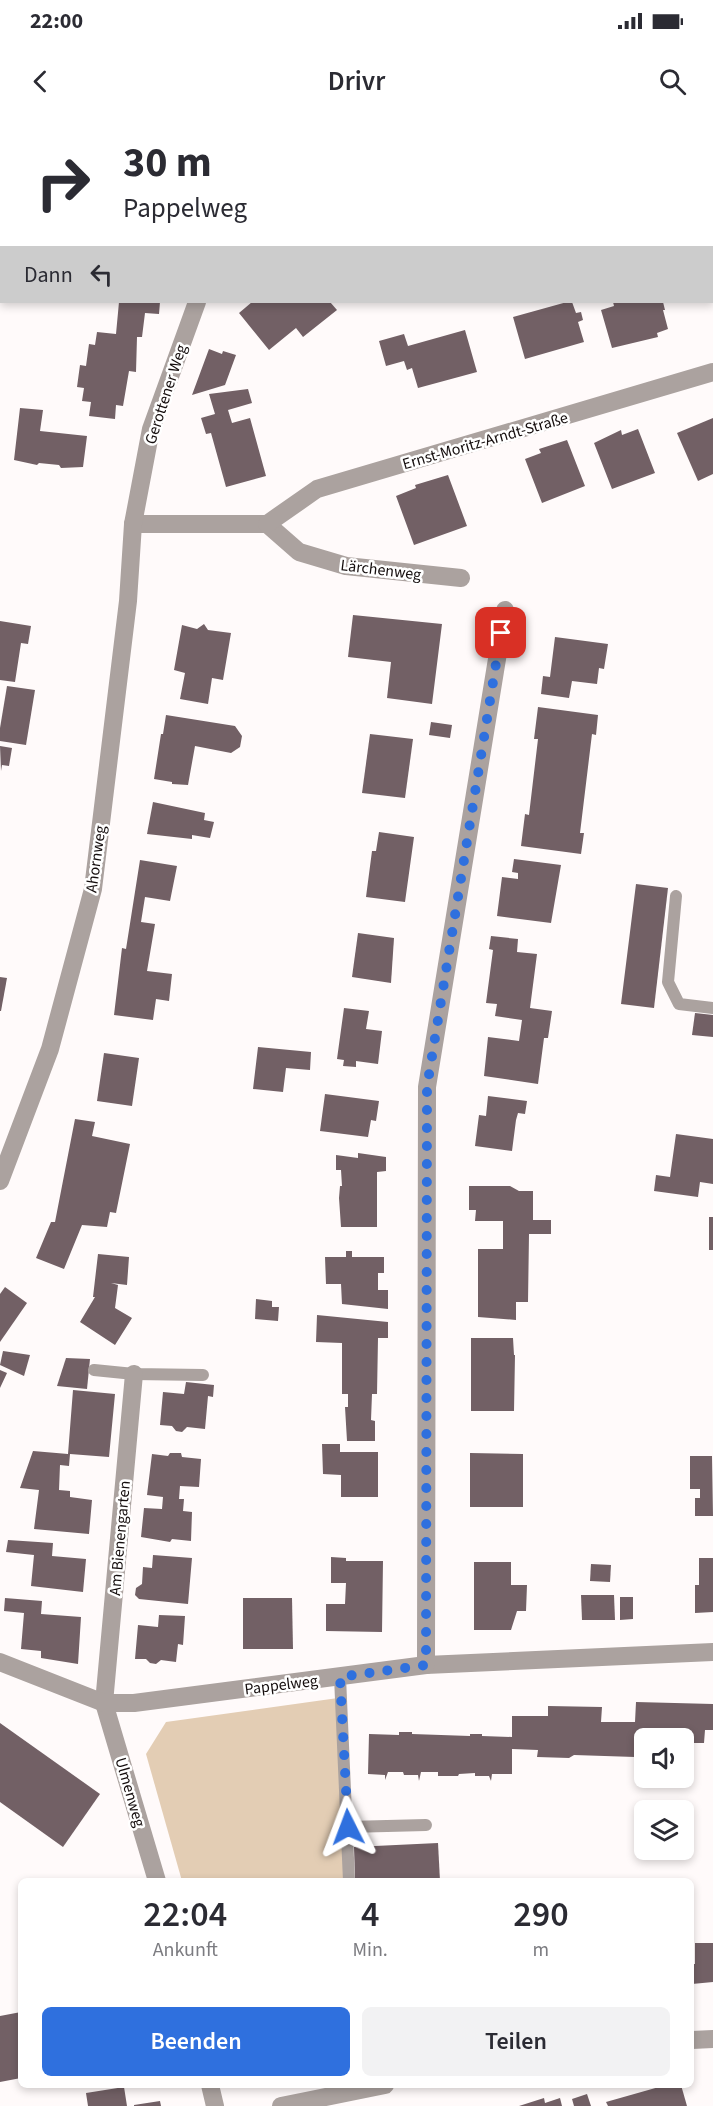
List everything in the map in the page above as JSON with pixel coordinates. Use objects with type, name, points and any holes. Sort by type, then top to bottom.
[{"type":"street","name":"Gerottener Weg","points":[[133,524],[151,429],[197,303]]},
{"type":"street","name":"Ernst-Moritz-Arndt-Straße","points":[[267,524],[316,489],[713,372]]},
{"type":"street","points":[[133,524],[267,524]]},
{"type":"street","name":"Ahornweg","points":[[0,1181],[5,1155],[50,1049],[93,889],[128,601],[133,524]]},
{"type":"street","name":"Lärchenweg","points":[[267,524],[299,552],[346,566],[461,578]]},
{"type":"street","points":[[426,1665],[427,1087],[505,610]]},
{"type":"street","name":"Am Bienengarten","points":[[104,1702],[134,1374]]},
{"type":"street","name":"Pappelweg","points":[[0,1662],[104,1702],[134,1703],[426,1665],[713,1652]]},
{"type":"street","name":"Ulmenweg","points":[[104,1702],[156,1878]]},
{"type":"street","points":[[694,2040],[713,2038]]},
{"type":"street","points":[[211,2088],[215,2106]]},
{"type":"street","points":[[282,2106],[370,2088]]},
{"type":"lane","points":[[676,896],[668,982],[679,1004],[713,1008]]},
{"type":"lane","points":[[94,1370],[134,1374],[203,1375]]},
{"type":"lane","points":[[340,1677],[349,1878]]},
{"type":"lane","points":[[348,1827],[426,1825]]},
{"type":"shaded area","points":[[338,1698],[344,1878],[181,1878],[146,1754],[166,1722]]},
{"type":"building","points":[[119,303],[160,303],[159,314],[145,313],[142,337],[137,337],[136,372],[129,371],[123,406],[116,405],[115,419],[89,416],[91,402],[82,401],[84,388],[77,387],[80,365],[86,366],[89,344],[95,345],[97,332],[116,334]]},
{"type":"building","points":[[251,303],[331,303],[337,310],[303,337],[296,328],[269,350],[239,313]]},
{"type":"building","points":[[563,303],[572,303],[576,313],[581,312],[583,320],[578,322],[584,342],[525,359],[513,317]]},
{"type":"building","points":[[613,303],[663,303],[668,329],[657,333],[658,337],[612,348],[601,310],[614,306]]},
{"type":"building","points":[[465,330],[477,372],[418,388],[412,368],[407,370],[404,361],[386,366],[379,341],[404,334],[408,346]]},
{"type":"building","points":[[209,349],[222,354],[223,351],[236,355],[225,385],[192,395]]},
{"type":"building","points":[[248,389],[252,403],[228,410],[232,423],[250,418],[266,476],[226,487],[211,433],[206,434],[201,418],[215,414],[209,394]]},
{"type":"building","points":[[20,408],[43,410],[40,431],[87,436],[83,467],[61,468],[59,465],[39,463],[37,465],[14,460]]},
{"type":"building","points":[[713,418],[713,474],[698,481],[677,433]]},
{"type":"building","points":[[638,429],[655,473],[612,489],[594,443],[621,430],[622,435]]},
{"type":"building","points":[[567,440],[585,486],[542,503],[525,459],[541,453],[539,449]]},
{"type":"building","points":[[448,475],[467,526],[414,545],[396,496],[416,488],[415,485]]},
{"type":"building","points":[[353,615],[442,624],[432,704],[387,698],[391,662],[348,657]]},
{"type":"building","points":[[0,621],[31,626],[28,644],[21,643],[15,682],[0,680]]},
{"type":"building","points":[[204,624],[208,630],[231,633],[223,680],[212,678],[208,704],[180,699],[185,673],[174,670],[182,625],[197,629]]},
{"type":"building","points":[[555,637],[608,644],[604,669],[599,668],[597,684],[572,681],[569,698],[541,694],[543,676],[550,677]]},
{"type":"building","points":[[7,686],[35,690],[26,745],[0,741]]},
{"type":"building","points":[[538,707],[598,715],[596,735],[592,734],[580,833],[584,833],[581,854],[521,846],[525,814],[529,815],[538,739],[534,739]]},
{"type":"building","points":[[166,715],[235,726],[242,736],[240,747],[231,753],[195,746],[188,785],[154,779]]},
{"type":"building","points":[[431,722],[452,725],[450,738],[429,735]]},
{"type":"building","points":[[370,734],[413,739],[405,798],[362,793]]},
{"type":"building","points":[[0,746],[12,748],[9,766],[2,765],[1,771]]},
{"type":"building","points":[[153,802],[205,813],[204,820],[214,822],[210,838],[192,835],[192,839],[147,834]]},
{"type":"building","points":[[379,832],[414,837],[405,902],[366,897],[372,851],[376,851]]},
{"type":"building","points":[[514,859],[561,865],[551,923],[497,916],[502,877],[518,879],[518,873],[512,872]]},
{"type":"building","points":[[140,860],[177,866],[170,901],[145,897],[141,922],[155,924],[147,971],[172,974],[169,1001],[156,999],[153,1020],[114,1015],[122,948],[126,949]]},
{"type":"building","points":[[636,884],[668,888],[654,1008],[621,1004]]},
{"type":"building","points":[[358,933],[394,938],[391,983],[352,977]]},
{"type":"building","points":[[491,936],[518,939],[517,952],[537,954],[530,1008],[552,1011],[548,1038],[544,1038],[538,1084],[484,1076],[488,1037],[519,1041],[522,1020],[495,1016],[497,1004],[486,1003],[493,950],[489,949]]},
{"type":"building","points":[[0,977],[7,978],[1,1011],[0,1011]]},
{"type":"building","points":[[344,1008],[369,1011],[366,1029],[382,1031],[378,1064],[356,1061],[356,1067],[343,1066],[344,1060],[337,1059]]},
{"type":"building","points":[[695,1013],[713,1015],[713,1037],[692,1035]]},
{"type":"building","points":[[258,1047],[311,1052],[310,1070],[286,1068],[283,1092],[253,1089]]},
{"type":"building","points":[[104,1053],[139,1058],[132,1106],[97,1101]]},
{"type":"building","points":[[325,1094],[379,1101],[376,1121],[371,1120],[368,1137],[320,1131]]},
{"type":"building","points":[[488,1096],[527,1101],[525,1114],[518,1113],[512,1151],[475,1146],[479,1115],[486,1116]]},
{"type":"building","points":[[75,1119],[95,1122],[92,1136],[130,1144],[116,1213],[110,1212],[107,1227],[82,1225],[64,1269],[36,1258],[51,1222],[55,1222]]},
{"type":"building","points":[[676,1134],[713,1139],[713,1184],[700,1182],[698,1197],[654,1191],[656,1175],[670,1177]]},
{"type":"building","points":[[358,1153],[386,1157],[386,1171],[377,1172],[377,1227],[341,1227],[339,1198],[340,1186],[342,1186],[341,1170],[336,1170],[336,1155],[358,1158]]},
{"type":"building","points":[[469,1186],[510,1186],[519,1191],[533,1191],[533,1220],[551,1220],[551,1234],[529,1234],[528,1302],[516,1302],[516,1320],[478,1317],[478,1249],[503,1249],[503,1221],[475,1221],[476,1210],[469,1210]]},
{"type":"building","points":[[709,1217],[713,1217],[713,1250],[709,1250]]},
{"type":"building","points":[[346,1251],[352,1251],[352,1257],[384,1257],[384,1273],[378,1273],[378,1290],[388,1290],[388,1309],[342,1304],[341,1284],[326,1284],[325,1257],[346,1257]]},
{"type":"building","points":[[98,1254],[129,1257],[127,1285],[111,1283],[118,1285],[115,1308],[132,1318],[115,1345],[80,1322],[95,1297],[93,1297]]},
{"type":"building","points":[[5,1287],[27,1303],[0,1342],[0,1294]]},
{"type":"building","points":[[256,1299],[272,1301],[272,1307],[279,1307],[278,1321],[255,1319]]},
{"type":"building","points":[[317,1315],[388,1322],[388,1338],[378,1338],[377,1394],[372,1394],[371,1420],[375,1421],[375,1441],[347,1441],[345,1407],[348,1407],[348,1394],[342,1394],[342,1343],[316,1342]]},
{"type":"building","points":[[471,1338],[513,1338],[514,1411],[471,1411]]},
{"type":"building","points":[[3,1351],[30,1355],[24,1376],[0,1365]]},
{"type":"building","points":[[66,1358],[90,1359],[87,1389],[57,1386]]},
{"type":"building","points":[[0,1370],[7,1373],[0,1388]]},
{"type":"building","points":[[186,1382],[214,1385],[213,1397],[208,1396],[205,1429],[187,1427],[182,1432],[176,1431],[172,1426],[160,1425],[163,1392],[184,1394]]},
{"type":"building","points":[[73,1390],[115,1394],[109,1457],[70,1454],[69,1466],[60,1465],[59,1490],[70,1491],[70,1497],[92,1500],[89,1534],[34,1529],[39,1490],[20,1488],[33,1451],[68,1454]]},
{"type":"building","points":[[322,1444],[340,1444],[340,1452],[378,1452],[378,1497],[341,1497],[341,1475],[323,1474]]},
{"type":"building","points":[[170,1453],[181,1453],[182,1457],[201,1459],[199,1487],[180,1486],[179,1499],[184,1499],[183,1511],[192,1512],[191,1541],[172,1539],[170,1542],[141,1537],[144,1508],[162,1509],[163,1497],[147,1495],[152,1454],[168,1456]]},
{"type":"building","points":[[470,1453],[523,1454],[523,1507],[470,1507]]},
{"type":"building","points":[[690,1456],[712,1456],[713,1516],[695,1516],[695,1498],[700,1498],[700,1489],[690,1489]]},
{"type":"building","points":[[8,1540],[53,1543],[52,1556],[86,1559],[83,1592],[31,1586],[34,1555],[6,1552]]},
{"type":"building","points":[[153,1555],[192,1558],[188,1604],[139,1599],[135,1595],[136,1588],[142,1584],[143,1567],[152,1568]]},
{"type":"building","points":[[331,1557],[346,1558],[346,1561],[383,1561],[382,1632],[326,1631],[326,1604],[345,1604],[346,1583],[331,1583]]},
{"type":"building","points":[[699,1558],[713,1558],[713,1612],[695,1613],[695,1585],[699,1585]]},
{"type":"building","points":[[474,1562],[511,1562],[511,1585],[527,1585],[526,1611],[517,1611],[511,1630],[474,1630]]},
{"type":"building","points":[[591,1564],[611,1565],[610,1582],[590,1581]]},
{"type":"building","points":[[581,1595],[614,1595],[615,1620],[582,1620]]},
{"type":"building","points":[[620,1597],[633,1597],[633,1619],[620,1620]]},
{"type":"building","points":[[5,1598],[42,1601],[41,1614],[81,1617],[78,1664],[41,1658],[41,1651],[21,1649],[24,1613],[4,1611]]},
{"type":"building","points":[[243,1598],[292,1598],[293,1649],[243,1649]]},
{"type":"building","points":[[159,1615],[185,1616],[183,1645],[178,1644],[176,1662],[161,1660],[156,1664],[146,1659],[135,1659],[138,1625],[158,1627]]},
{"type":"building","points":[[636,1702],[713,1704],[713,1730],[705,1730],[704,1743],[694,1743],[694,1728],[634,1728],[634,1757],[574,1755],[569,1758],[537,1757],[538,1750],[512,1749],[512,1774],[492,1774],[491,1781],[489,1776],[475,1776],[475,1773],[438,1776],[438,1772],[421,1772],[419,1781],[418,1775],[404,1775],[403,1772],[388,1772],[385,1780],[385,1775],[368,1774],[369,1734],[399,1735],[399,1732],[412,1732],[412,1734],[470,1736],[470,1734],[482,1734],[482,1736],[512,1737],[512,1716],[548,1716],[548,1706],[602,1707],[601,1722],[635,1722]]},
{"type":"building","points":[[0,1723],[100,1794],[63,1847],[0,1802]]},
{"type":"building","points":[[438,1843],[440,1878],[355,1878],[354,1847]]},
{"type":"building","points":[[695,1943],[713,1943],[713,1982],[694,1984]]},
{"type":"building","points":[[18,2013],[18,2079],[0,2082],[0,2016]]},
{"type":"building","points":[[124,2088],[127,2106],[88,2106],[86,2093]]},
{"type":"building","points":[[655,2088],[682,2088],[687,2106],[608,2106],[606,2102]]},
{"type":"building","points":[[587,2094],[591,2106],[574,2106],[572,2099]]},
{"type":"building","points":[[544,2098],[545,2103],[560,2098],[562,2106],[519,2106]]},
{"type":"building","points":[[160,2101],[161,2106],[134,2106],[134,2105]]},
{"type":"route","points":[[348,1827],[340,1677],[426,1665],[427,1087],[501,633]]}]
